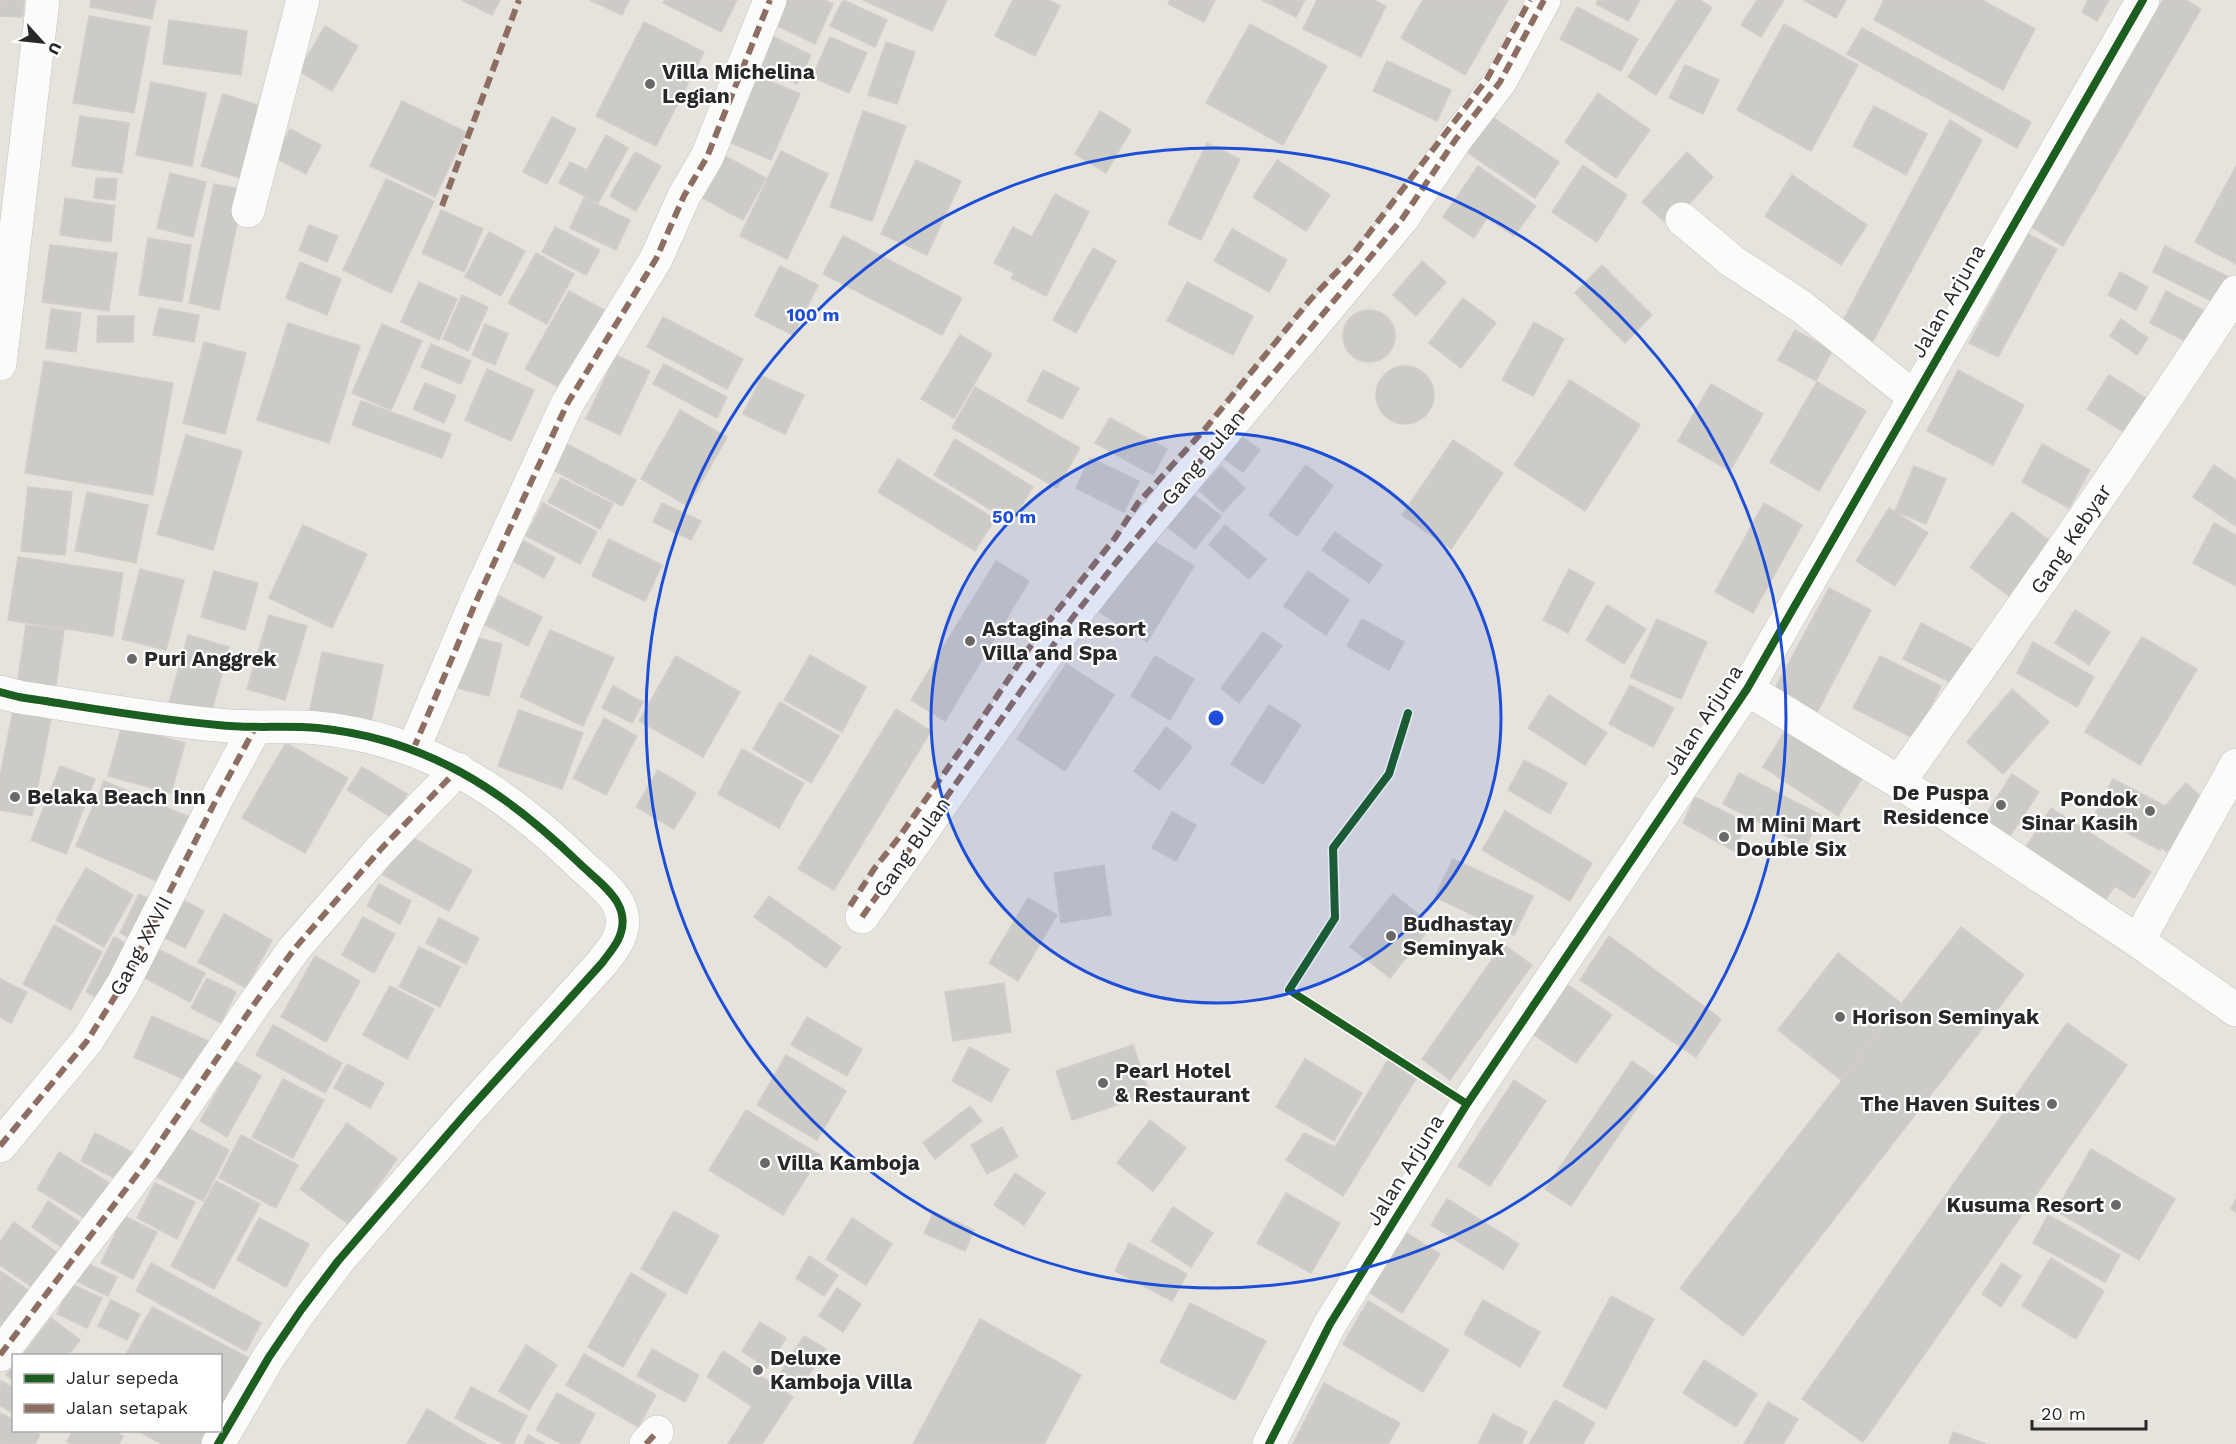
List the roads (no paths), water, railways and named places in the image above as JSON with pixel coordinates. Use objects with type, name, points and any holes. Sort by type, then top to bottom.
[{"type":"street","points":[[0,364],[44,0]]},
{"type":"street","points":[[248,211],[303,0]]},
{"type":"street","points":[[413,750],[475,604],[567,404],[656,259],[684,196],[707,157],[770,0]]},
{"type":"street","name":"Gang Bulan","points":[[1530,0],[1487,79],[1350,258],[1310,300],[1205,429],[1138,503],[1115,538],[1038,635],[967,741],[874,869],[856,912],[1073,617],[1402,219],[1456,139],[1500,82],[1544,0]]},
{"type":"street","name":"Jalan Arjuna","points":[[1269,1444],[1330,1324],[1467,1104],[1747,689],[2143,0]]},
{"type":"street","points":[[1682,219],[1732,261],[1802,308],[1914,397]]},
{"type":"street","name":"Gang Kebyar","points":[[1899,782],[2028,601],[2177,383],[2236,292]]},
{"type":"street","points":[[1747,689],[1899,782],[2138,941],[2236,1010]]},
{"type":"street","points":[[0,692],[19,697],[179,720],[255,728],[289,727],[336,730],[378,738],[458,769],[511,803],[573,856],[620,902],[623,919],[618,939],[602,963],[467,1112],[338,1261],[269,1358],[218,1444]]},
{"type":"street","name":"Gang XXVII","points":[[0,1146],[87,1041],[123,984],[255,728]]},
{"type":"street","points":[[2138,941],[2236,765]]},
{"type":"street","points":[[0,1355],[145,1164],[295,948],[380,850],[458,769]]},
{"type":"place","name":"Villa Michelina Legian","points":[[650,84]]},
{"type":"place","name":"Astagina Resort Villa and Spa","points":[[970,641]]},
{"type":"place","name":"Puri Anggrek","points":[[132,659]]},
{"type":"place","name":"Belaka Beach Inn","points":[[15,797]]},
{"type":"place","name":"De Puspa Residence","points":[[2001,805]]},
{"type":"place","name":"Pondok Sinar Kasih","points":[[2150,811]]},
{"type":"place","name":"M Mini Mart Double Six","points":[[1724,837]]},
{"type":"place","name":"Budhastay Seminyak","points":[[1391,936]]},
{"type":"place","name":"Horison Seminyak","points":[[1840,1017]]},
{"type":"place","name":"Pearl Hotel & Restaurant","points":[[1103,1083]]},
{"type":"place","name":"The Haven Suites","points":[[2052,1104]]},
{"type":"place","name":"Villa Kamboja","points":[[765,1163]]},
{"type":"place","name":"Kusuma Resort","points":[[2116,1205]]},
{"type":"place","name":"Deluxe Kamboja Villa","points":[[758,1370]]}]
